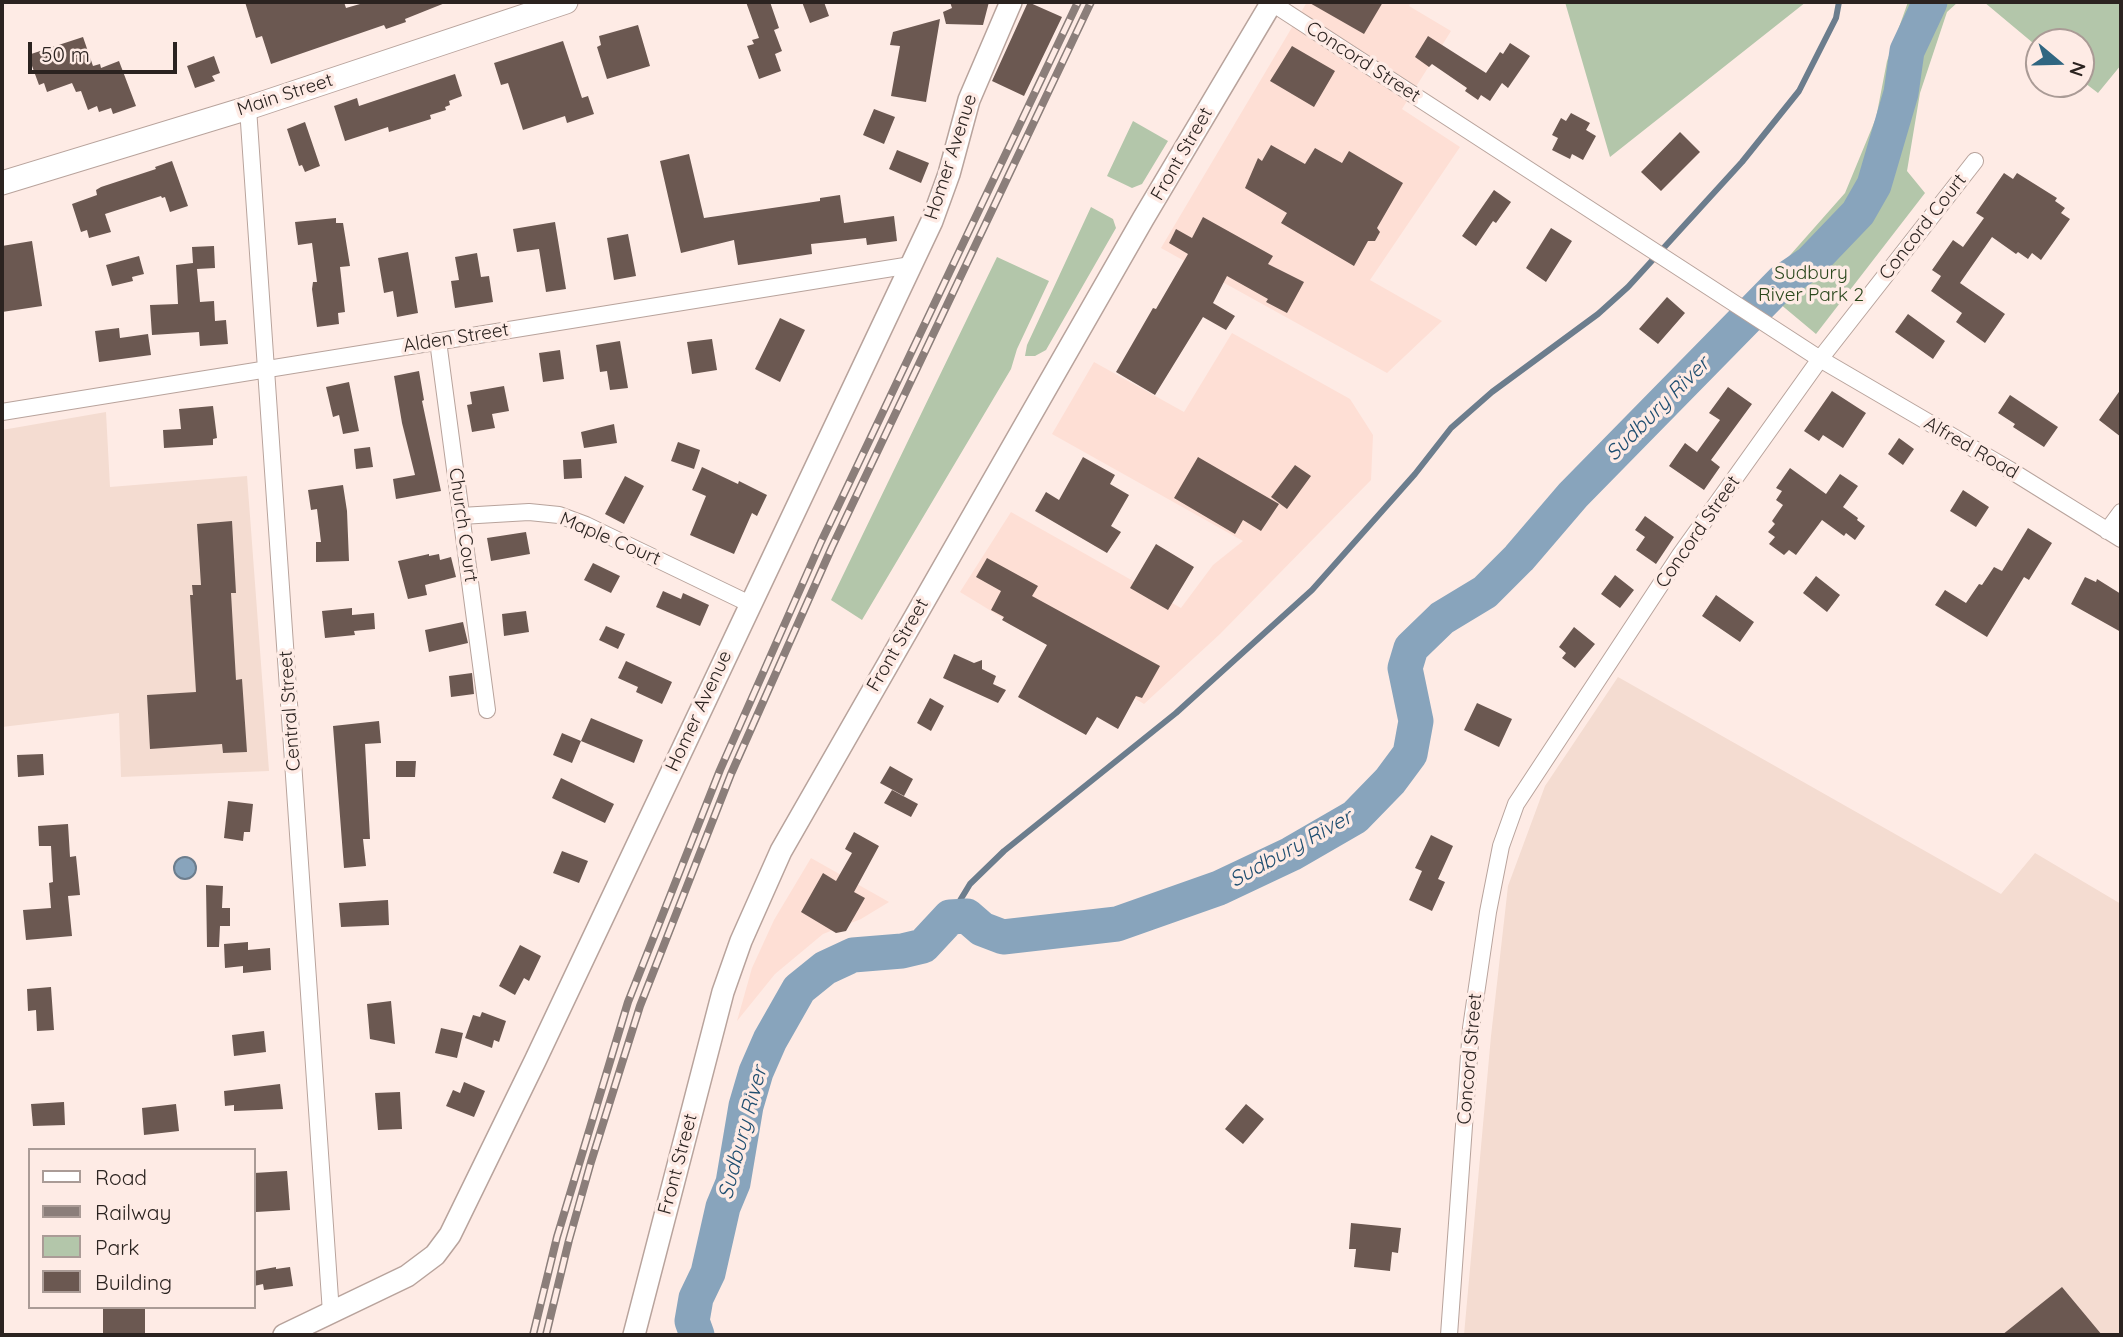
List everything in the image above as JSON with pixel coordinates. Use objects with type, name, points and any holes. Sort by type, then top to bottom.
[{"type":"main road","name":"Main Street","points":[[2,183],[248,108],[566,2]]},
{"type":"street","name":"Homer Avenue","points":[[285,1335],[415,1271],[435,1255],[450,1235],[911,265],[944,192],[969,100],[1011,2]]},
{"type":"street","name":"Concord Street","points":[[1272,2],[1644,247],[1820,359],[1680,555],[1516,804],[1501,846],[1471,1028],[1449,1335]]},
{"type":"street","name":"Front Street","points":[[634,1335],[723,992],[745,931],[781,851],[1143,219],[1272,2]]},
{"type":"street","name":"Central Street","points":[[248,108],[331,1313]]},
{"type":"street","name":"Concord Court","points":[[1820,359],[1975,161]]},
{"type":"street","name":"Alden Street","points":[[2,412],[911,265]]},
{"type":"street","name":"Church Court","points":[[438,341],[487,710]]},
{"type":"street","name":"Alfred Road","points":[[1820,359],[2010,470],[2114,535]]},
{"type":"street","name":"Maple Court","points":[[461,516],[529,512],[559,515],[586,525],[750,604]]},
{"type":"street","points":[[2114,535],[2121,512]]},
{"type":"shaded area","points":[[1307,2],[1411,2],[1409,6],[1451,31],[1402,109],[1460,147],[1370,280],[1442,321],[1387,373],[1161,248]]},
{"type":"shaded area","points":[[1232,333],[1350,399],[1373,435],[1371,480],[1220,634],[1144,704],[960,592],[1011,512],[1181,608],[1213,565],[1243,541],[1052,434],[1094,362],[1184,412]]},
{"type":"shaded area","points":[[106,412],[110,487],[247,476],[269,771],[121,777],[119,713],[2,727],[2,430]]},
{"type":"shaded area","points":[[1618,677],[2001,894],[2035,853],[2121,904],[2121,1335],[1464,1335],[1491,1036],[1508,886],[1545,786]]},
{"type":"shaded area","points":[[811,858],[889,902],[861,919],[823,934],[775,974],[737,1021],[752,968],[774,920]]},
{"type":"green space","points":[[1565,2],[1806,2],[1610,157]]},
{"type":"green space","name":"Sudbury River Park 2","points":[[1908,2],[1958,2],[1947,12],[1920,93],[1907,171],[1925,193],[1816,334],[1761,288],[1845,193],[1876,118],[1887,61]]},
{"type":"green space","points":[[1984,2],[2121,2],[2121,65],[2098,93],[2095,91],[2095,28],[2025,28],[2025,36]]},
{"type":"green space","points":[[1133,121],[1168,141],[1142,184],[1132,188],[1107,176]]},
{"type":"green space","points":[[1091,207],[1113,219],[1116,228],[1046,350],[1035,356],[1025,356],[1027,345]]},
{"type":"green space","points":[[997,257],[1049,281],[1017,349],[1011,369],[862,620],[831,600]]},
{"type":"water","points":[[185,857],[193,860],[196,868],[193,876],[185,879],[177,876],[174,868],[177,860]]},
{"type":"building","points":[[245,2],[344,2],[346,8],[367,2],[445,3],[405,19],[406,22],[386,29],[384,25],[271,64],[262,36],[256,38]]},
{"type":"building","points":[[746,2],[770,2],[779,28],[774,30],[782,51],[775,54],[781,71],[759,79],[747,46],[754,44],[752,40],[759,38]]},
{"type":"building","points":[[802,2],[824,2],[829,16],[810,23]]},
{"type":"building","points":[[950,2],[989,2],[983,25],[946,24],[943,12],[952,8]]},
{"type":"building","points":[[1028,2],[1062,17],[1024,96],[992,81]]},
{"type":"building","points":[[1308,2],[1383,2],[1364,34]]},
{"type":"building","points":[[940,19],[926,102],[891,96],[900,46],[890,45],[893,32]]},
{"type":"building","points":[[638,25],[650,66],[607,79],[597,47],[601,45],[599,36]]},
{"type":"building","points":[[1428,36],[1486,73],[1500,52],[1503,54],[1510,43],[1530,56],[1508,88],[1502,83],[1490,101],[1481,95],[1478,100],[1465,91],[1467,88],[1432,64],[1429,67],[1415,57]]},
{"type":"building","points":[[83,37],[93,66],[100,64],[101,68],[119,61],[136,106],[113,114],[111,108],[99,112],[97,106],[88,110],[81,91],[76,92],[72,83],[47,92],[44,83],[39,85],[28,55]]},
{"type":"building","points":[[563,41],[582,98],[588,96],[594,114],[567,123],[565,116],[523,130],[508,83],[501,85],[494,63]]},
{"type":"building","points":[[1292,46],[1335,71],[1314,107],[1270,81]]},
{"type":"building","points":[[214,56],[220,73],[212,76],[215,81],[195,88],[187,66]]},
{"type":"building","points":[[455,74],[462,96],[449,101],[450,105],[445,107],[446,110],[430,115],[431,119],[389,132],[388,127],[345,141],[334,106],[357,98],[359,106]]},
{"type":"building","points":[[874,109],[895,117],[884,144],[863,135]]},
{"type":"building","points":[[1571,113],[1590,123],[1586,130],[1596,136],[1583,160],[1572,154],[1570,159],[1552,150],[1558,138],[1552,135],[1561,118],[1566,121]]},
{"type":"building","points":[[305,122],[320,166],[305,172],[302,165],[299,166],[287,129]]},
{"type":"building","points":[[1680,132],[1700,152],[1661,191],[1641,172]]},
{"type":"building","points":[[1271,145],[1305,164],[1315,148],[1342,163],[1349,151],[1403,183],[1377,228],[1380,232],[1375,241],[1368,241],[1354,266],[1281,223],[1287,213],[1245,188],[1258,158],[1262,161]]},
{"type":"building","points":[[897,150],[929,163],[921,183],[889,169]]},
{"type":"building","points":[[689,154],[704,218],[820,201],[820,198],[840,195],[844,223],[894,216],[897,241],[867,245],[866,238],[811,244],[812,254],[738,265],[734,240],[681,253],[660,161]]},
{"type":"building","points":[[172,161],[188,206],[170,212],[165,197],[161,196],[105,214],[111,232],[89,238],[87,230],[81,232],[72,204],[97,195],[96,190],[101,187]]},
{"type":"building","points":[[2004,173],[2013,179],[2017,173],[2057,198],[2055,201],[2065,208],[2061,213],[2070,219],[2041,260],[2032,253],[2028,259],[2018,252],[2016,254],[1992,237],[1960,283],[2005,314],[1985,343],[1956,322],[1962,313],[1931,291],[1941,276],[1932,270],[1953,240],[1963,247],[1984,218],[1976,213]]},
{"type":"building","points":[[1494,190],[1511,202],[1496,223],[1493,221],[1476,246],[1462,236]]},
{"type":"building","points":[[1203,217],[1273,256],[1268,264],[1304,282],[1287,313],[1227,276],[1213,303],[1235,316],[1226,330],[1203,317],[1155,395],[1116,372],[1188,254],[1169,243],[1176,229],[1192,238]]},
{"type":"building","points":[[336,218],[336,223],[343,223],[350,266],[340,267],[345,312],[338,313],[339,324],[317,327],[312,289],[313,282],[317,282],[312,243],[298,245],[295,222]]},
{"type":"building","points":[[555,222],[566,289],[546,292],[539,249],[517,252],[513,229]]},
{"type":"building","points":[[1551,228],[1572,241],[1546,282],[1526,268]]},
{"type":"building","points":[[628,234],[636,276],[614,280],[607,238]]},
{"type":"building","points":[[32,241],[42,306],[2,312],[2,246]]},
{"type":"building","points":[[214,246],[215,268],[197,269],[200,302],[214,301],[215,321],[226,320],[228,344],[200,346],[199,332],[152,335],[150,305],[178,304],[176,265],[193,263],[192,247]]},
{"type":"building","points":[[408,252],[418,313],[397,317],[393,291],[384,293],[378,258]]},
{"type":"building","points":[[477,253],[481,277],[489,276],[493,302],[455,308],[451,281],[459,280],[455,257]]},
{"type":"building","points":[[139,256],[144,274],[132,277],[133,281],[112,286],[106,265]]},
{"type":"building","points":[[1667,297],[1685,313],[1658,344],[1639,329]]},
{"type":"building","points":[[1908,314],[1945,341],[1933,359],[1895,332]]},
{"type":"building","points":[[780,318],[805,330],[780,382],[755,369]]},
{"type":"building","points":[[119,328],[120,338],[148,334],[151,355],[99,362],[95,331]]},
{"type":"building","points":[[712,339],[717,370],[692,374],[687,342]]},
{"type":"building","points":[[620,341],[628,388],[610,390],[607,371],[600,372],[596,345]]},
{"type":"building","points":[[560,350],[564,379],[543,382],[539,353]]},
{"type":"building","points":[[419,371],[422,401],[441,491],[396,499],[393,479],[415,475],[394,376]]},
{"type":"building","points":[[349,382],[359,431],[343,434],[339,415],[333,417],[326,387]]},
{"type":"building","points":[[504,386],[509,411],[492,414],[495,428],[472,432],[467,405],[472,404],[470,392]]},
{"type":"building","points":[[1728,387],[1752,404],[1711,460],[1720,467],[1704,490],[1669,466],[1685,443],[1697,452],[1720,420],[1709,413]]},
{"type":"building","points":[[2121,389],[2121,437],[2099,420]]},
{"type":"building","points":[[1832,391],[1866,413],[1843,448],[1823,435],[1819,441],[1804,431]]},
{"type":"building","points":[[2010,395],[2058,427],[2044,447],[2013,427],[2015,424],[1998,413]]},
{"type":"building","points":[[213,406],[217,438],[213,439],[213,445],[164,448],[163,430],[181,429],[179,409]]},
{"type":"building","points":[[614,424],[617,443],[584,448],[581,432]]},
{"type":"building","points":[[1899,438],[1914,449],[1903,465],[1888,454]]},
{"type":"building","points":[[678,442],[700,450],[694,469],[671,461]]},
{"type":"building","points":[[370,447],[373,467],[356,469],[354,449]]},
{"type":"building","points":[[1083,457],[1115,475],[1110,484],[1129,495],[1111,526],[1121,532],[1107,553],[1035,511],[1046,492],[1059,500]]},
{"type":"building","points":[[1198,457],[1279,504],[1261,531],[1243,520],[1235,534],[1174,498]]},
{"type":"building","points":[[581,459],[582,478],[564,479],[563,460]]},
{"type":"building","points":[[1295,465],[1311,476],[1287,509],[1271,497]]},
{"type":"building","points":[[702,467],[767,495],[757,516],[752,513],[734,554],[690,535],[706,496],[692,490]]},
{"type":"building","points":[[1790,468],[1826,494],[1840,474],[1858,486],[1843,507],[1865,526],[1855,540],[1846,533],[1844,536],[1822,520],[1796,555],[1789,550],[1784,555],[1769,544],[1775,537],[1768,532],[1775,524],[1772,521],[1783,505],[1776,500],[1782,491],[1776,488]]},
{"type":"building","points":[[625,476],[644,486],[624,524],[605,514]]},
{"type":"building","points":[[343,485],[349,561],[316,562],[316,542],[321,542],[317,509],[311,510],[308,490]]},
{"type":"building","points":[[1963,490],[1989,507],[1976,527],[1950,511]]},
{"type":"building","points":[[1645,516],[1674,537],[1656,564],[1636,550],[1645,537],[1635,530]]},
{"type":"building","points":[[232,521],[236,593],[231,593],[236,680],[242,679],[247,752],[223,753],[222,744],[150,749],[147,695],[196,692],[190,595],[193,595],[192,585],[201,585],[197,524]]},
{"type":"building","points":[[2028,528],[2052,543],[2029,580],[2024,577],[1987,637],[1935,605],[1945,590],[1966,603],[1994,567],[2002,571]]},
{"type":"building","points":[[526,532],[530,554],[491,561],[487,538]]},
{"type":"building","points":[[1156,544],[1194,567],[1168,610],[1130,588]]},
{"type":"building","points":[[439,554],[440,560],[451,557],[456,577],[425,585],[427,595],[408,599],[398,561]]},
{"type":"building","points":[[987,558],[1038,586],[1032,596],[1160,666],[1142,698],[1136,696],[1118,729],[1097,717],[1086,735],[1018,697],[1047,645],[1002,620],[1004,617],[991,610],[1001,591],[976,577]]},
{"type":"building","points":[[593,563],[620,576],[611,593],[584,580]]},
{"type":"building","points":[[1615,575],[1634,590],[1620,608],[1601,594]]},
{"type":"building","points":[[1816,576],[1840,595],[1827,612],[1803,593]]},
{"type":"building","points":[[2085,577],[2096,582],[2097,579],[2121,594],[2121,632],[2071,604]]},
{"type":"building","points":[[663,591],[681,599],[683,593],[709,605],[700,626],[656,607]]},
{"type":"building","points":[[1716,595],[1754,622],[1740,642],[1702,616]]},
{"type":"building","points":[[352,608],[352,615],[374,613],[375,629],[354,631],[355,635],[325,638],[322,611]]},
{"type":"building","points":[[526,611],[529,632],[504,636],[502,614]]},
{"type":"building","points":[[463,622],[468,643],[429,652],[425,630]]},
{"type":"building","points":[[606,626],[625,634],[618,649],[599,640]]},
{"type":"building","points":[[1574,627],[1595,644],[1575,668],[1562,658],[1566,653],[1559,647]]},
{"type":"building","points":[[954,654],[974,663],[982,660],[982,669],[996,676],[993,684],[1006,690],[998,703],[943,678]]},
{"type":"building","points":[[626,661],[672,682],[662,704],[636,692],[638,687],[618,678]]},
{"type":"building","points":[[472,673],[474,694],[451,697],[449,676]]},
{"type":"building","points":[[930,698],[944,706],[931,731],[917,723]]},
{"type":"building","points":[[1477,703],[1512,719],[1499,747],[1464,730]]},
{"type":"building","points":[[591,718],[643,740],[634,763],[581,741]]},
{"type":"building","points":[[379,721],[381,743],[365,744],[370,839],[363,839],[366,866],[344,868],[333,726]]},
{"type":"building","points":[[562,733],[581,741],[572,763],[553,755]]},
{"type":"building","points":[[43,754],[44,775],[18,777],[17,755]]},
{"type":"building","points":[[396,761],[416,761],[415,777],[396,777]]},
{"type":"building","points":[[890,766],[913,779],[904,796],[880,783]]},
{"type":"building","points":[[561,778],[614,804],[605,823],[552,798]]},
{"type":"building","points":[[892,790],[918,804],[911,817],[884,803]]},
{"type":"building","points":[[228,801],[253,804],[250,832],[244,832],[243,841],[224,838]]},
{"type":"building","points":[[68,824],[70,857],[76,856],[80,895],[68,896],[72,936],[26,940],[23,910],[51,908],[51,846],[39,846],[38,826]]},
{"type":"building","points":[[854,832],[879,846],[854,892],[865,898],[846,931],[836,933],[801,912],[823,873],[836,881],[852,853],[845,849]]},
{"type":"building","points":[[1431,835],[1453,846],[1438,879],[1445,882],[1432,911],[1409,900],[1422,871],[1415,868]]},
{"type":"building","points":[[562,851],[588,861],[579,883],[553,873]]},
{"type":"building","points":[[206,885],[223,886],[222,908],[230,908],[230,926],[220,926],[219,947],[207,947]]},
{"type":"building","points":[[388,900],[389,925],[341,927],[339,903]]},
{"type":"building","points":[[248,942],[248,950],[270,948],[271,970],[243,973],[243,966],[225,968],[224,944]]},
{"type":"building","points":[[520,945],[541,956],[529,981],[524,978],[515,995],[499,986]]},
{"type":"building","points":[[51,987],[54,1030],[37,1031],[36,1010],[28,1011],[27,989]]},
{"type":"building","points":[[391,1001],[395,1044],[370,1039],[367,1004]]},
{"type":"building","points":[[482,1012],[506,1021],[499,1042],[494,1040],[492,1048],[465,1038],[473,1015],[480,1017]]},
{"type":"building","points":[[441,1028],[463,1033],[457,1058],[435,1053]]},
{"type":"building","points":[[264,1031],[266,1052],[234,1056],[232,1035]]},
{"type":"building","points":[[464,1082],[485,1091],[474,1117],[446,1106],[453,1090],[460,1093]]},
{"type":"building","points":[[280,1084],[283,1109],[234,1111],[234,1105],[225,1106],[224,1091]]},
{"type":"building","points":[[400,1092],[402,1129],[378,1130],[375,1093]]},
{"type":"building","points":[[64,1102],[65,1125],[33,1126],[31,1104]]},
{"type":"building","points":[[176,1104],[179,1131],[144,1135],[142,1108]]},
{"type":"building","points":[[1246,1104],[1264,1119],[1243,1144],[1225,1129]]},
{"type":"building","points":[[287,1171],[290,1210],[256,1212],[256,1173]]},
{"type":"building","points":[[1351,1223],[1401,1228],[1398,1253],[1392,1252],[1390,1271],[1354,1267],[1356,1249],[1349,1249]]},
{"type":"building","points":[[290,1267],[293,1286],[264,1290],[263,1284],[256,1286],[256,1271]]},
{"type":"building","points":[[2062,1287],[2102,1335],[2002,1335]]},
{"type":"building","points":[[103,1309],[145,1309],[145,1335],[103,1335]]},
{"type":"waterway","points":[[950,917],[970,884],[1004,851],[1176,713],[1312,590],[1415,474],[1451,428],[1492,392],[1598,314],[1628,287],[1742,162],[1799,91],[1836,18],[1839,2]]},
{"type":"waterway","name":"Sudbury River","points":[[697,1335],[692,1321],[696,1298],[708,1273],[723,1207],[733,1183],[746,1106],[756,1072],[770,1040],[799,989],[825,968],[853,955],[902,951],[923,946],[950,917],[967,916],[982,929],[1003,937],[1117,924],[1219,888],[1291,854],[1355,817],[1390,781],[1410,754],[1416,721],[1405,668],[1411,648],[1442,618],[1485,592],[1519,558],[1573,495],[1782,282],[1810,263],[1858,213],[1874,185],[1901,93],[1907,51],[1930,2]]},
{"type":"railway","points":[[533,1335],[557,1237],[628,1002],[720,770],[821,542],[1078,2]]},
{"type":"railway","points":[[546,1335],[591,1162],[640,1006],[731,774],[832,547],[1091,2]]}]
